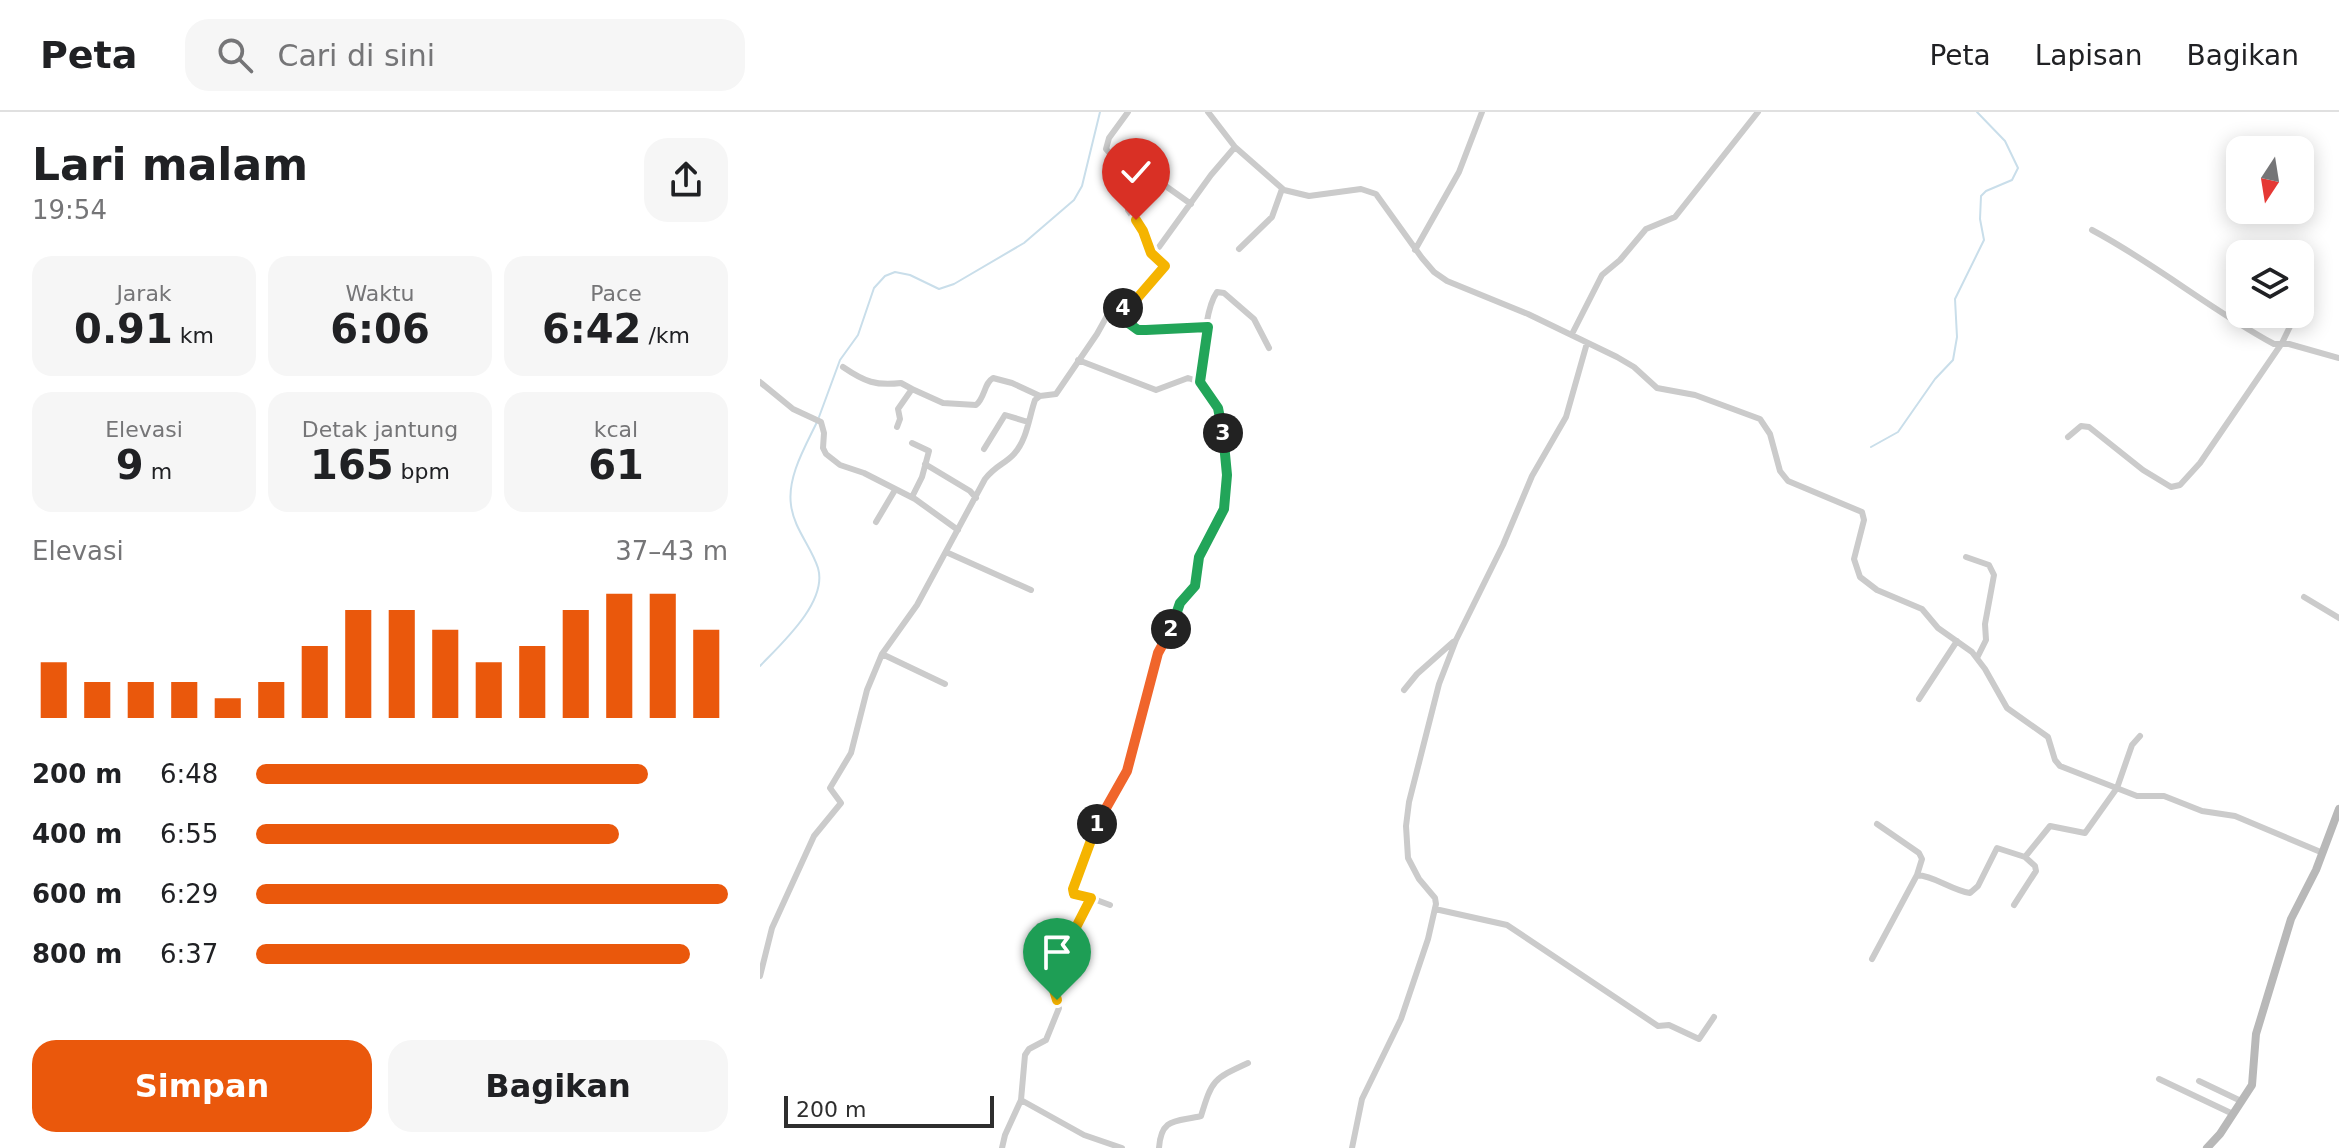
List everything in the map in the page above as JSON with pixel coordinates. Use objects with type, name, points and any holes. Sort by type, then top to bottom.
[{"type":"street","points":[[1128,112],[1106,145],[1108,153],[1125,170],[1160,182],[1191,204]]},
{"type":"street","points":[[1208,112],[1235,147],[1282,189],[1309,196],[1344,189],[1371,191],[1384,203],[1415,250],[1434,272],[1447,281],[1572,334],[1626,362],[1657,388],[1695,395],[1760,419],[1770,434],[1780,471],[1788,481],[1811,493],[1858,509],[1864,516],[1854,553],[1854,565],[1860,577],[1877,590],[1922,609],[1938,628],[1977,658],[2007,708],[2048,737],[2056,763],[2137,796],[2164,796],[2202,811],[2235,816],[2323,853]]},
{"type":"street","points":[[1415,250],[1459,172],[1482,112]]},
{"type":"street","points":[[1572,334],[1602,275],[1620,260],[1646,229],[1675,217],[1758,112]]},
{"type":"street","points":[[1150,250],[1159,247],[1235,147]]},
{"type":"street","points":[[760,976],[772,928],[814,836],[841,803],[830,788],[851,753],[867,690],[882,654],[917,605],[995,467],[1014,454],[1035,400],[1040,396],[1056,394],[1112,307],[1133,303],[1164,269],[1164,264],[1150,250],[1143,231],[1128,210],[1129,184],[1125,170]]},
{"type":"street","points":[[1239,249],[1272,217],[1282,189]]},
{"type":"street","points":[[2092,230],[2133,252],[2267,341],[2339,358]]},
{"type":"street","points":[[1200,382],[1213,296],[1221,291],[1254,319],[1269,348]]},
{"type":"street","points":[[1123,307],[1127,322],[1138,330],[1208,327]]},
{"type":"street","points":[[2068,437],[2081,426],[2089,427],[2143,470],[2171,487],[2180,485],[2200,463],[2289,328]]},
{"type":"street","points":[[1352,1148],[1362,1099],[1401,1019],[1435,909],[1435,898],[1419,879],[1408,858],[1406,826],[1434,702],[1456,640],[1503,545],[1532,476],[1566,417],[1587,343]]},
{"type":"street","points":[[1078,360],[1150,389],[1165,388],[1188,378],[1200,382],[1220,412],[1227,463],[1224,509],[1199,557],[1195,586],[1180,603],[1170,632],[1158,653],[1127,771],[1092,833],[1082,870],[1073,889],[1074,894],[1110,905]]},
{"type":"street","points":[[843,367],[872,383],[882,386],[901,383],[943,403],[976,405],[993,378],[1040,396]]},
{"type":"street","points":[[760,382],[793,409],[821,422],[823,448],[833,460],[912,497],[958,530]]},
{"type":"street","points":[[897,427],[900,419],[898,409],[912,389]]},
{"type":"street","points":[[984,449],[1005,415],[1028,422]]},
{"type":"street","points":[[912,443],[929,450],[922,477],[912,497]]},
{"type":"street","points":[[925,464],[970,491],[976,498]]},
{"type":"street","points":[[876,522],[895,490]]},
{"type":"street","points":[[946,552],[1031,590]]},
{"type":"street","points":[[1966,557],[1989,565],[1994,575],[1985,624],[1986,640],[1977,658]]},
{"type":"street","points":[[2304,597],[2339,618]]},
{"type":"street","points":[[1404,690],[1417,674],[1456,640]]},
{"type":"street","points":[[1919,699],[1957,641]]},
{"type":"street","points":[[882,654],[945,684]]},
{"type":"street","points":[[2025,857],[2050,826],[2085,833],[2117,788],[2132,745],[2140,736]]},
{"type":"street","points":[[2207,1148],[2216,1140],[2253,1082],[2256,1031],[2291,919],[2323,853],[2339,809]]},
{"type":"street","points":[[1872,959],[1917,875],[1922,859],[1919,853],[1877,824]]},
{"type":"street","points":[[1917,875],[1970,893],[1978,886],[1995,849],[1999,847],[2025,857],[2035,866],[2036,871],[2014,905]]},
{"type":"street","points":[[1002,1148],[1021,1100],[1025,1055],[1029,1049],[1046,1040],[1059,1008],[1054,990],[1077,953],[1071,937],[1091,898]]},
{"type":"street","points":[[1435,909],[1504,924],[1562,959],[1658,1026],[1669,1025],[1699,1039],[1714,1017]]},
{"type":"street","points":[[1039,926],[1071,937]]},
{"type":"street","points":[[1159,1148],[1164,1128],[1178,1118],[1201,1116],[1211,1087],[1221,1077],[1248,1063]]},
{"type":"street","points":[[2159,1079],[2233,1114]]},
{"type":"street","points":[[2199,1081],[2241,1101]]},
{"type":"street","points":[[1021,1100],[1084,1135],[1122,1148]]},
{"type":"waterway","points":[[819,417],[840,360],[858,335],[874,288],[885,276],[895,272],[910,275],[939,289],[954,284],[1024,243],[1074,200],[1082,186],[1100,112]]},
{"type":"waterway","points":[[1871,447],[1898,432],[1935,379],[1953,360],[1957,337],[1955,299],[1984,240],[1980,219],[1981,196],[2012,180],[2018,168],[2005,141],[1977,112]]},
{"type":"waterway","points":[[760,666],[801,622],[816,595],[818,568],[796,522],[790,494],[798,462],[817,422]]},
{"type":"route","points":[[1057,1000],[1054,990],[1078,951],[1071,937],[1091,898],[1074,894],[1073,889],[1082,870],[1092,833],[1127,771],[1158,653],[1170,632],[1180,603],[1197,582],[1199,557],[1222,517],[1226,500],[1227,463],[1220,412],[1200,382],[1208,327],[1138,330],[1126,321],[1123,307],[1133,303],[1165,266],[1151,253],[1136,220]]}]
